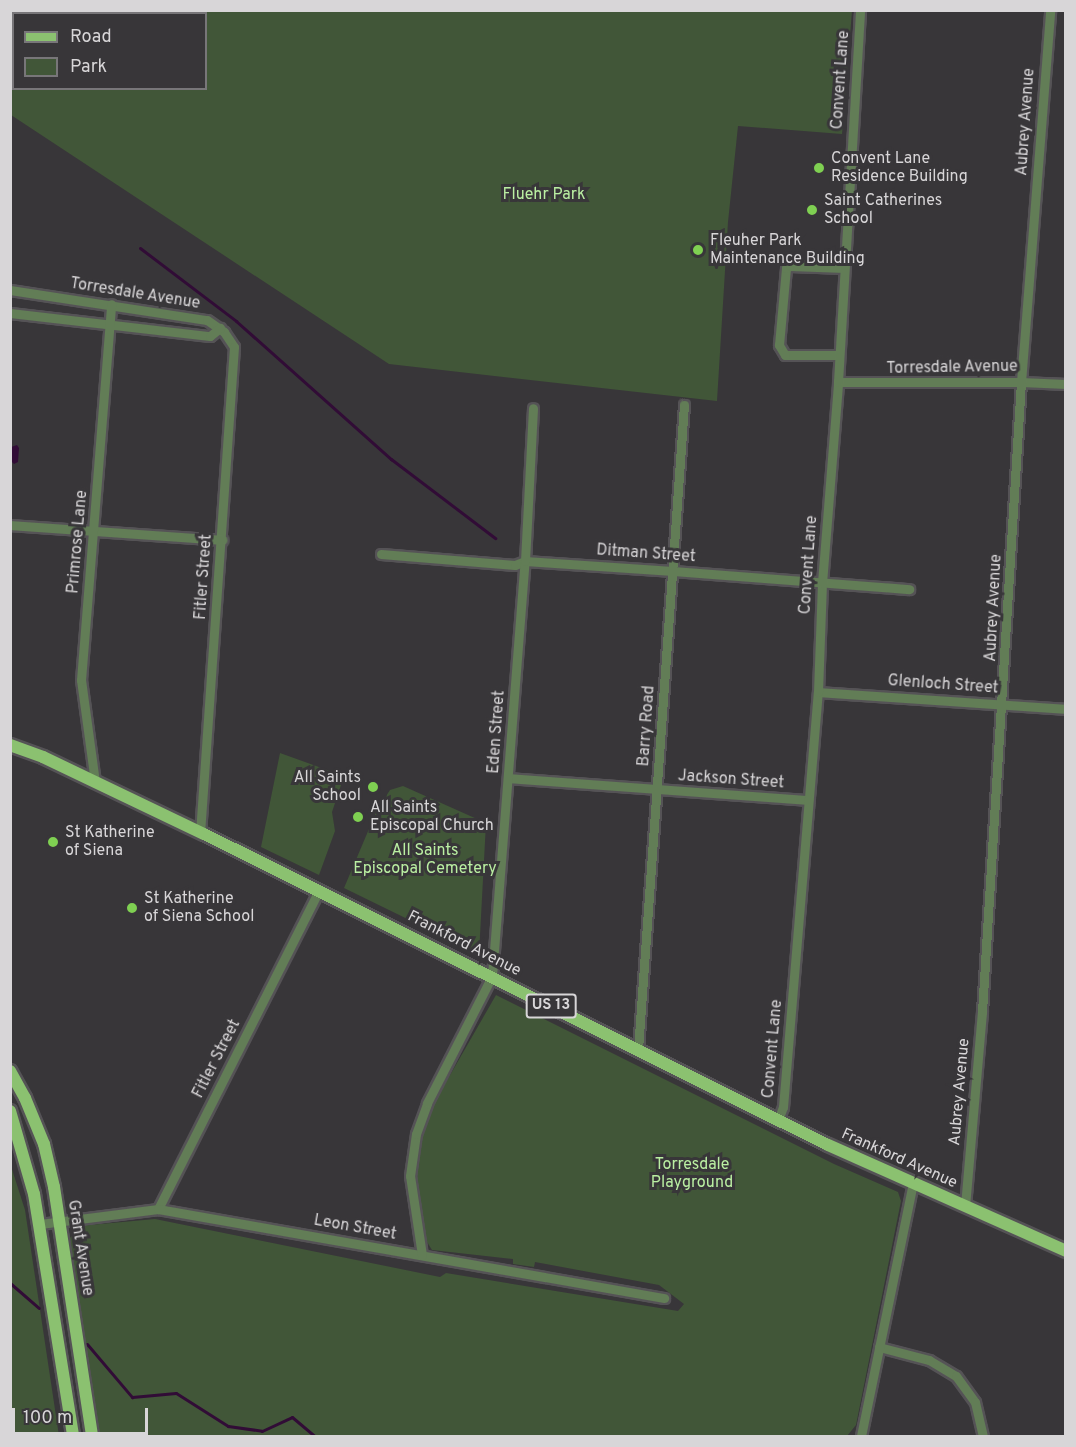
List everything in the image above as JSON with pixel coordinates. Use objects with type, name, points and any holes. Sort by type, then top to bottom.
[{"type":"main road","name":"Frankford Avenue","points":[[10,745],[95,782],[319,890],[778,1120],[1065,1251]]},
{"type":"main road","name":"Grant Avenue","points":[[10,1071],[26,1098],[44,1144],[60,1221],[92,1437]]},
{"type":"main road","points":[[10,1111],[26,1162],[40,1224],[73,1437]]},
{"type":"street","name":"Convent Lane","points":[[778,1120],[783,1107],[818,692],[822,583],[838,382],[860,10]]},
{"type":"street","name":"Aubrey Avenue","points":[[965,1206],[982,1012],[1003,705],[1021,382],[1050,10]]},
{"type":"street","points":[[839,355],[785,355],[778,345],[786,268],[790,266],[844,268]]},
{"type":"street","name":"Torresdale Avenue","points":[[10,290],[207,320],[220,328],[210,336],[10,313]]},
{"type":"street","name":"Primrose Lane","points":[[95,782],[81,684],[111,304]]},
{"type":"street","name":"Fitler Street","points":[[200,832],[234,356],[234,347],[220,328]]},
{"type":"street","name":"Torresdale Avenue","points":[[838,382],[1065,384]]},
{"type":"street","name":"Barry Road","points":[[639,1050],[684,405]]},
{"type":"street","name":"Eden Street","points":[[422,1255],[410,1176],[416,1134],[427,1103],[492,976],[525,561],[533,408]]},
{"type":"street","points":[[10,525],[222,540]]},
{"type":"street","name":"Ditman Street","points":[[381,554],[515,565],[525,561],[673,570],[909,589]]},
{"type":"street","name":"Glenloch Street","points":[[818,692],[1065,709]]},
{"type":"street","name":"Jackson Street","points":[[508,778],[808,800]]},
{"type":"street","name":"Fitler Street","points":[[158,1209],[319,890]]},
{"type":"street","points":[[861,1437],[912,1183]]},
{"type":"street","name":"Leon Street","points":[[40,1224],[158,1209],[664,1298]]},
{"type":"street","points":[[879,1347],[928,1360],[956,1376],[975,1402],[983,1437]]},
{"type":"green space","name":"Fluehr Park","points":[[10,11],[852,11],[842,134],[738,126],[728,222],[717,401],[389,364],[11,115]]},
{"type":"green space","name":"All Saints Episcopal Cemetery","points":[[280,753],[344,776],[332,812],[335,831],[319,875],[261,847]]},
{"type":"green space","name":"All Saints Episcopal Cemetery","points":[[403,786],[486,823],[479,954],[344,888],[377,810],[390,790]]},
{"type":"green space","name":"Torresdale Playground","points":[[496,995],[834,1164],[898,1192],[901,1201],[856,1425],[847,1436],[98,1436],[70,1238],[79,1226],[155,1219],[440,1277],[446,1273],[678,1311],[684,1304],[659,1285],[535,1262],[534,1267],[513,1264],[513,1259],[432,1250],[427,1242],[415,1185],[417,1153],[423,1129],[430,1110]]},
{"type":"green space","points":[[10,1163],[25,1210],[59,1436],[11,1436]]},
{"type":"shaded area","points":[[17,445],[19,448],[18,462],[14,464],[11,461],[11,447]]},
{"type":"waterway","points":[[140,248],[236,321],[391,459],[495,538]]},
{"type":"waterway","points":[[10,1283],[39,1308]]},
{"type":"waterway","points":[[87,1344],[132,1397],[176,1393],[228,1426],[262,1431],[292,1417],[315,1436]]},
{"type":"place","name":"Convent Lane Residence Building","points":[[819,168]]},
{"type":"place","name":"Saint Catherines School","points":[[812,210]]},
{"type":"place","name":"Fleuher Park Maintenance Building","points":[[698,250]]},
{"type":"place","name":"All Saints School","points":[[373,787]]},
{"type":"place","name":"All Saints Episcopal Church","points":[[358,817]]},
{"type":"place","name":"St Katherine of Siena","points":[[53,842]]},
{"type":"place","name":"St Katherine of Siena School","points":[[132,908]]}]
